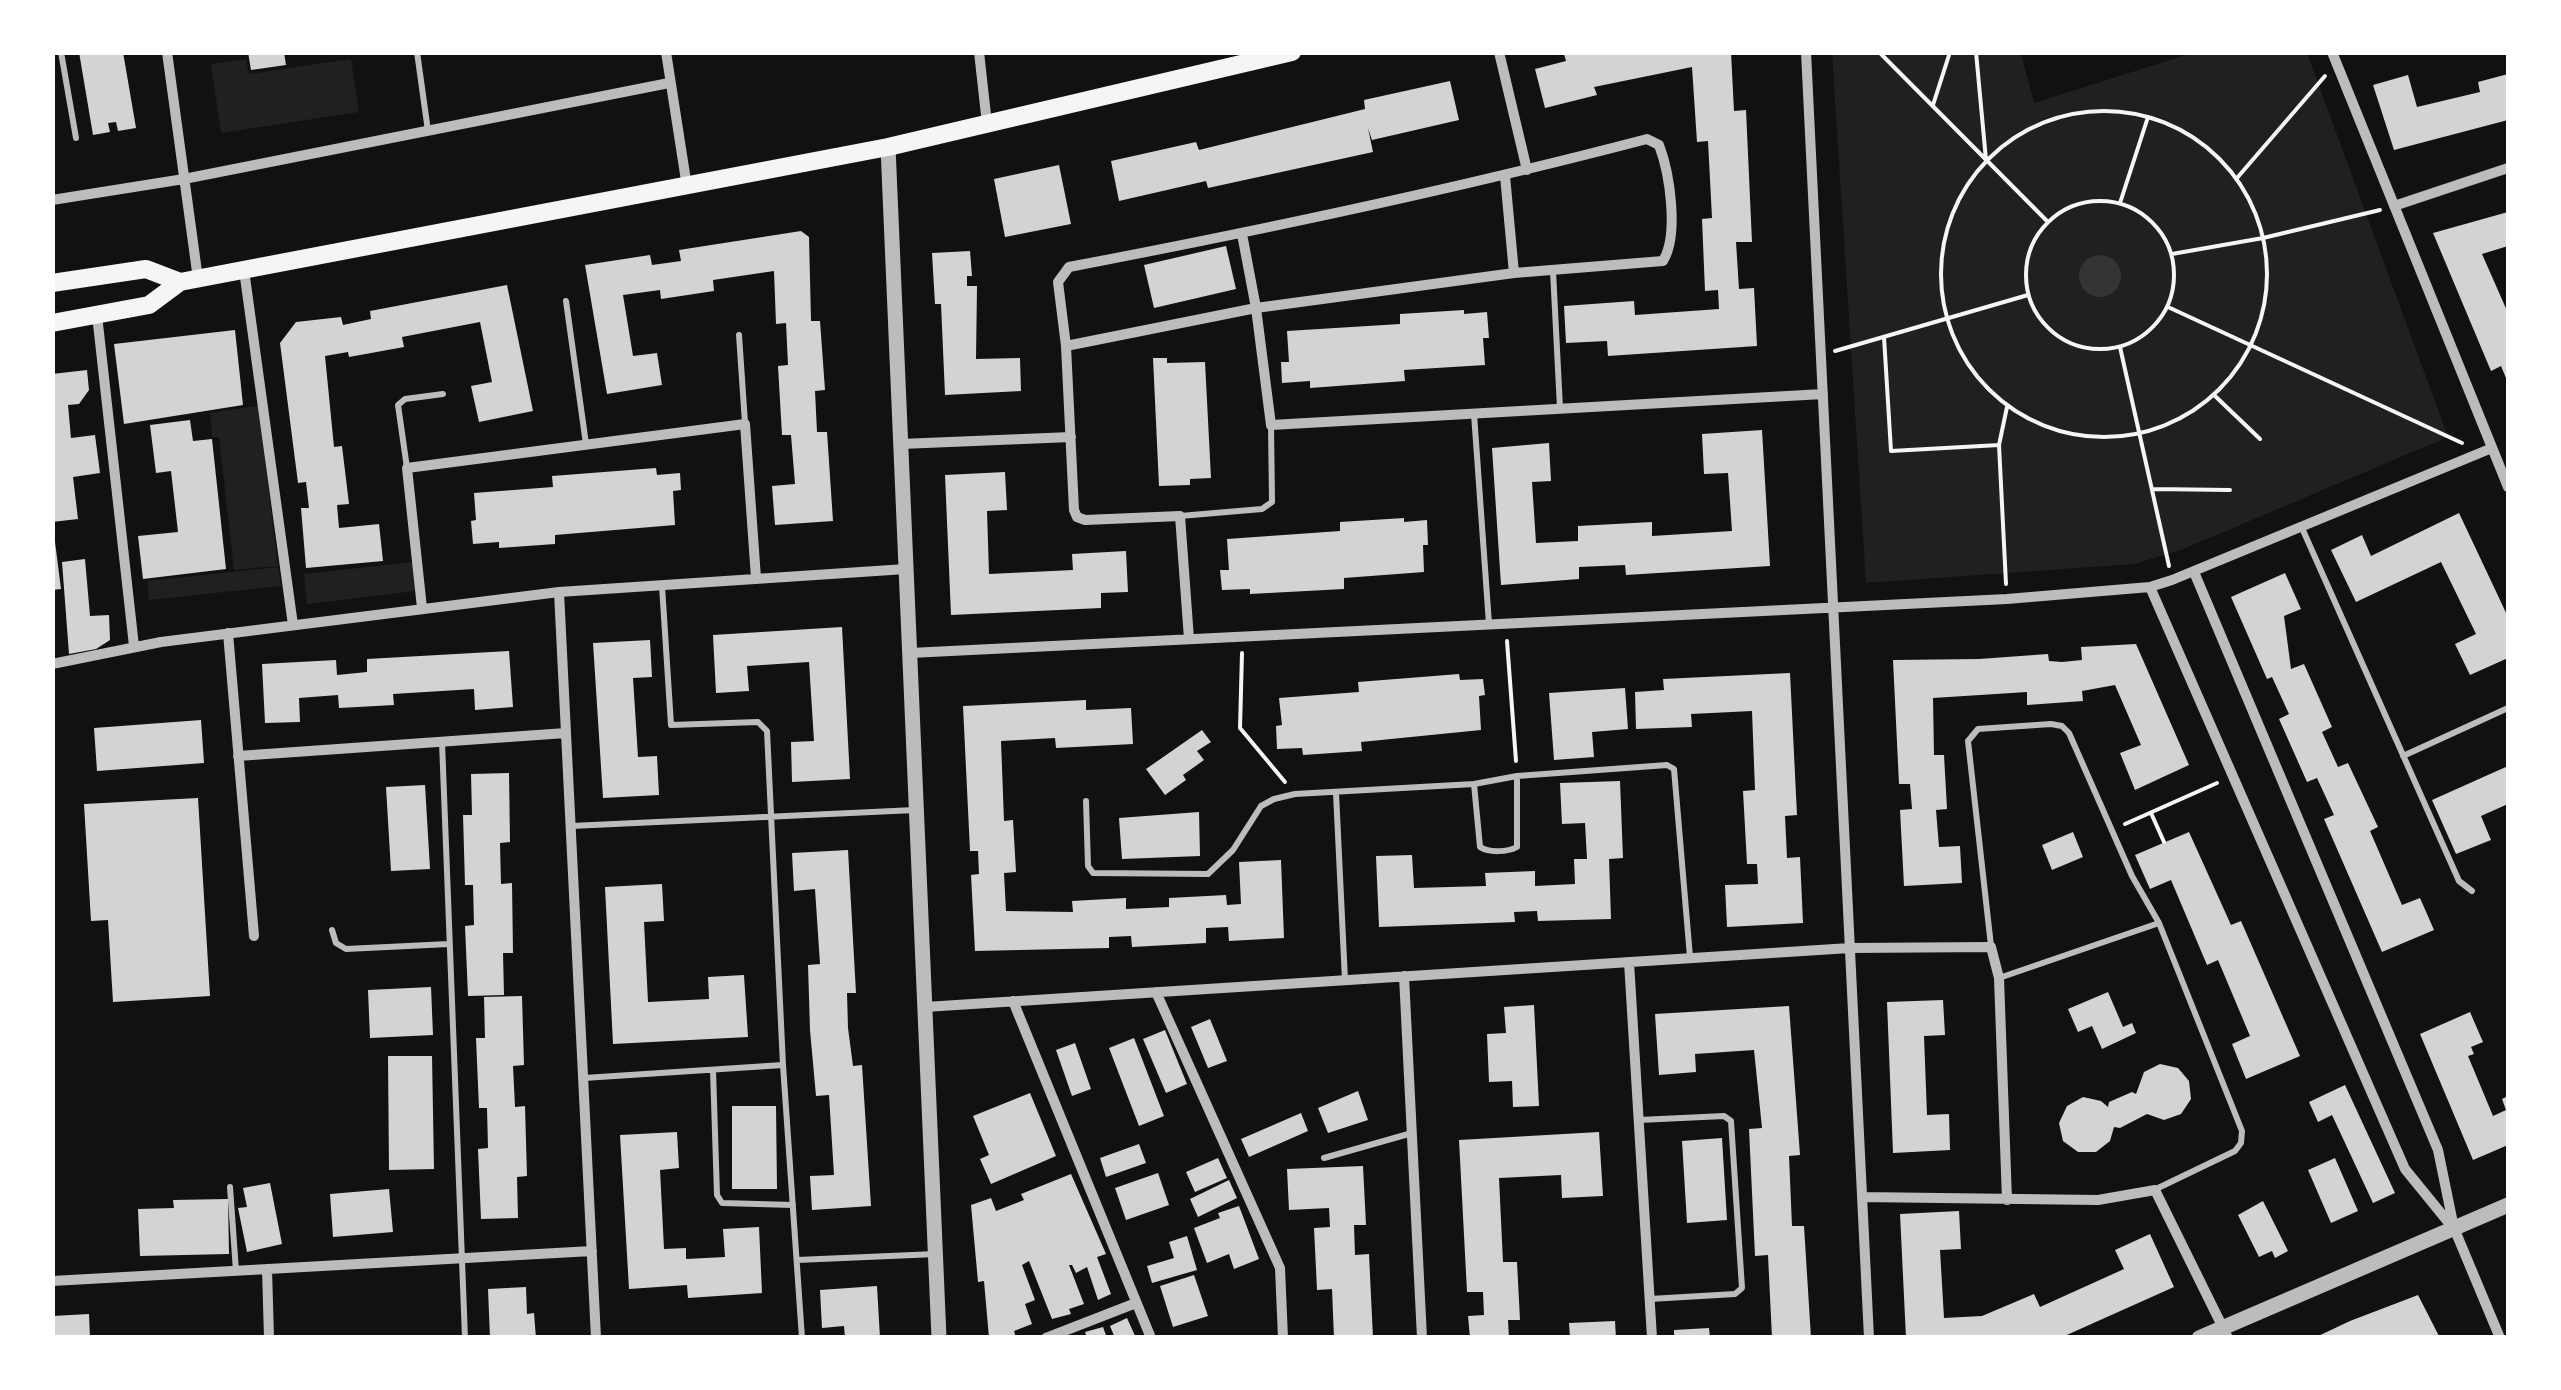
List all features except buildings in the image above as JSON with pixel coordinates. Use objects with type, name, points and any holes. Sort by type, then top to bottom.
[{"type":"main road","points":[[52,322],[149,305],[189,280],[888,147],[1292,52]]},
{"type":"main road","points":[[52,283],[146,270],[189,280]]},
{"type":"street","points":[[167,52],[184,180],[189,280]]},
{"type":"street","points":[[666,52],[687,187]]},
{"type":"street","points":[[980,52],[987,126]]},
{"type":"street","points":[[1500,52],[1527,170]]},
{"type":"street","points":[[1806,52],[1869,1338]]},
{"type":"street","points":[[2348,52],[2334,57],[2486,450],[2508,487]]},
{"type":"street","points":[[52,200],[184,180],[669,82]]},
{"type":"street","points":[[1066,346],[1256,308],[1514,273],[1663,261],[1670,250],[1672,233],[1659,145],[1647,139],[1505,176],[1242,234],[1069,266],[1058,282],[1066,346],[1074,510],[1077,518],[1084,520],[1180,516],[1189,639]]},
{"type":"street","points":[[888,147],[940,1338]]},
{"type":"street","points":[[2394,206],[2508,168]]},
{"type":"street","points":[[1505,176],[1514,273]]},
{"type":"street","points":[[1242,234],[1271,425],[1823,394]]},
{"type":"street","points":[[244,270],[294,625]]},
{"type":"street","points":[[97,315],[134,646]]},
{"type":"street","points":[[422,608],[407,468],[745,424],[756,578]]},
{"type":"street","points":[[901,444],[1071,437]]},
{"type":"street","points":[[910,653],[2007,599],[2150,587],[2486,450]]},
{"type":"street","points":[[52,664],[134,646],[560,592],[906,569]]},
{"type":"street","points":[[2194,572],[2438,1150],[2454,1228],[2500,1338]]},
{"type":"street","points":[[2150,587],[2406,1169],[2454,1228]]},
{"type":"street","points":[[560,592],[596,1338]]},
{"type":"street","points":[[228,633],[254,936]]},
{"type":"street","points":[[238,756],[566,734]]},
{"type":"street","points":[[925,1006],[1850,948],[1991,947],[1999,978],[2007,1200]]},
{"type":"street","points":[[1628,962],[1652,1338]]},
{"type":"street","points":[[1404,976],[1422,1338]]},
{"type":"street","points":[[1156,992],[1280,1268],[1283,1338]]},
{"type":"street","points":[[1012,1001],[1151,1338]]},
{"type":"street","points":[[1862,1198],[2098,1200],[2154,1190],[2225,1332]]},
{"type":"street","points":[[2199,1338],[2225,1332],[2508,1205]]},
{"type":"street","points":[[52,1282],[592,1251]]},
{"type":"street","points":[[266,1269],[270,1338]]},
{"type":"street","points":[[1046,1338],[1136,1303]]},
{"type":"lane","points":[[61,52],[76,138]]},
{"type":"lane","points":[[417,52],[428,132]]},
{"type":"lane","points":[[1554,270],[1560,409]]},
{"type":"lane","points":[[566,301],[586,444]]},
{"type":"lane","points":[[739,335],[745,424]]},
{"type":"lane","points":[[407,468],[398,405],[405,399],[443,394]]},
{"type":"lane","points":[[1474,414],[1489,624]]},
{"type":"lane","points":[[1180,516],[1262,509],[1272,502],[1271,425]]},
{"type":"lane","points":[[2302,528],[2459,881],[2472,890]]},
{"type":"lane","points":[[662,584],[668,720],[676,726],[758,722],[768,730],[783,1065],[802,1338]]},
{"type":"lane","points":[[2403,756],[2508,708]]},
{"type":"lane","points":[[1991,947],[1968,741],[1978,729],[2062,726],[2069,733],[2159,923],[2242,1131],[2241,1143],[2235,1151],[2154,1190]]},
{"type":"lane","points":[[442,742],[465,1338]]},
{"type":"lane","points":[[1086,800],[1088,866],[1093,873],[1208,874],[1233,850],[1262,806],[1294,794],[1474,784],[1517,776],[1667,765],[1674,769],[1690,958]]},
{"type":"lane","points":[[1474,784],[1480,847],[1511,850],[1517,847],[1518,840],[1517,776]]},
{"type":"lane","points":[[1336,793],[1345,980]]},
{"type":"lane","points":[[571,826],[916,810]]},
{"type":"lane","points":[[1999,978],[2159,923]]},
{"type":"lane","points":[[332,930],[336,942],[346,950],[448,944]]},
{"type":"lane","points":[[584,1078],[783,1065]]},
{"type":"lane","points":[[713,1070],[717,1195],[722,1204],[793,1206]]},
{"type":"lane","points":[[1639,1120],[1724,1116],[1731,1121],[1742,1288],[1735,1294],[1650,1300]]},
{"type":"lane","points":[[1324,1158],[1412,1133]]},
{"type":"lane","points":[[230,1187],[236,1271]]},
{"type":"lane","points":[[797,1260],[936,1254]]},
{"type":"path","points":[[1879,52],[2048,222]]},
{"type":"path","points":[[1932,106],[1950,52]]},
{"type":"path","points":[[1976,52],[1986,160]]},
{"type":"path","points":[[2236,178],[2334,57]]},
{"type":"path","points":[[2104,110],[2148,116],[2182,130],[2212,151],[2236,178],[2253,207],[2263,238],[2267,275],[2263,312],[2250,347],[2234,372],[2214,395],[2180,420],[2139,434],[2093,438],[2048,429],[2007,407],[1980,382],[1959,352],[1946,318],[1940,284],[1942,250],[1950,218],[1965,187],[1986,160],[2020,133],[2061,116],[2104,110]]},
{"type":"path","points":[[2120,203],[2148,116]]},
{"type":"path","points":[[2094,201],[2120,203],[2142,214],[2160,231],[2172,254],[2175,272],[2168,307],[2154,326],[2139,339],[2097,350],[2074,345],[2046,324],[2028,294],[2026,268],[2033,244],[2048,222],[2069,208],[2094,201]]},
{"type":"path","points":[[2172,254],[2263,238],[2394,206]]},
{"type":"path","points":[[1821,356],[2028,294]]},
{"type":"path","points":[[2168,307],[2486,450]]},
{"type":"path","points":[[1884,337],[1891,450],[1999,445]]},
{"type":"path","points":[[2120,347],[2172,580]]},
{"type":"path","points":[[2214,395],[2260,440]]},
{"type":"path","points":[[2007,407],[1999,445],[2007,599]]},
{"type":"path","points":[[2152,489],[2230,490]]},
{"type":"path","points":[[1506,624],[1517,776]]},
{"type":"path","points":[[1242,637],[1240,728],[1294,794]]},
{"type":"path","points":[[2112,830],[2234,776]]},
{"type":"path","points":[[2150,813],[2164,842]]},
{"type":"shaded area","points":[[1832,53],[2021,53],[2034,103],[2192,53],[2307,53],[2448,437],[2181,550],[2134,564],[1866,583]]},
{"type":"shaded area","points":[[246,59],[249,74],[351,59],[359,112],[221,133],[211,64]]},
{"type":"shaded area","points":[[2100,255],[2115,261],[2121,276],[2115,291],[2100,297],[2085,291],[2079,276],[2085,261]]},
{"type":"shaded area","points":[[258,406],[278,566],[234,570],[219,437],[212,437],[210,413]]},
{"type":"shaded area","points":[[413,562],[416,591],[307,604],[304,574]]},
{"type":"shaded area","points":[[278,567],[281,586],[149,600],[147,581]]}]
